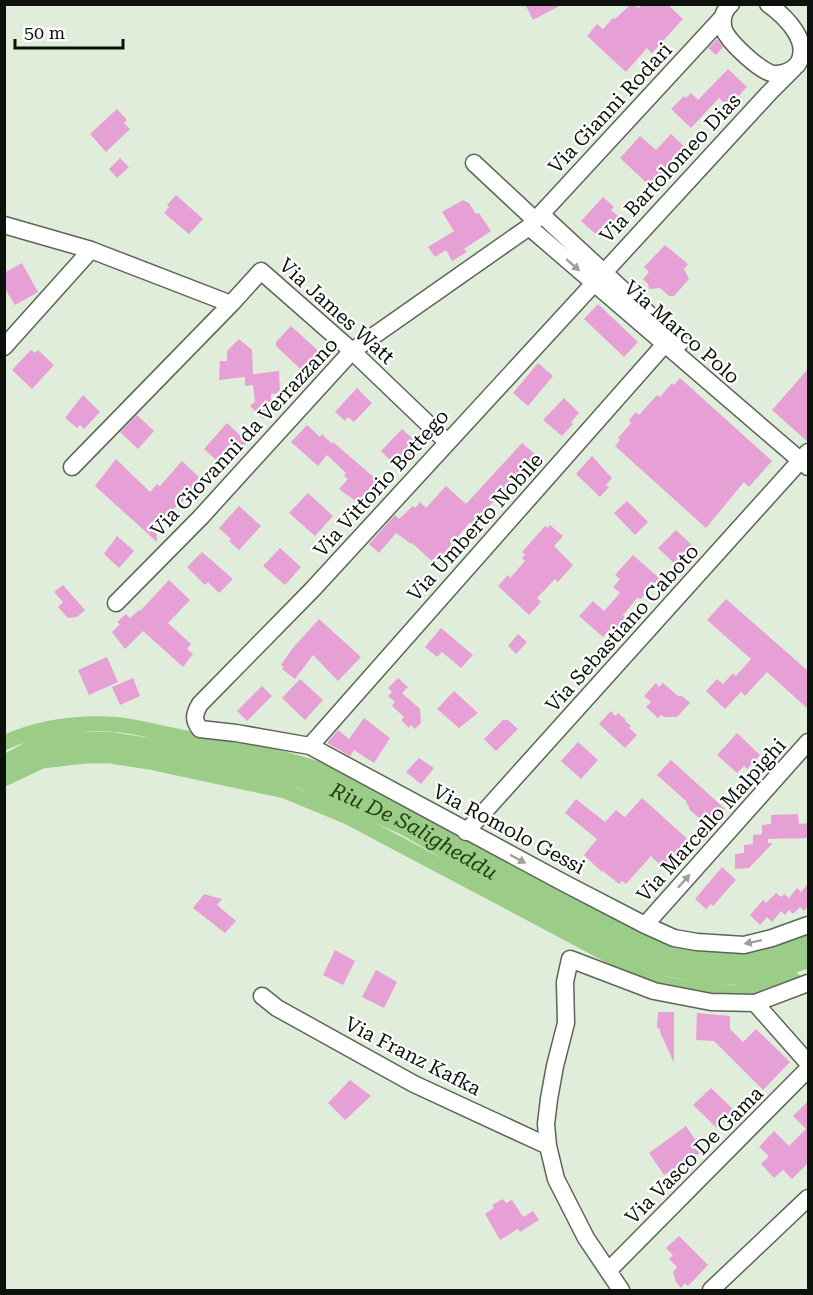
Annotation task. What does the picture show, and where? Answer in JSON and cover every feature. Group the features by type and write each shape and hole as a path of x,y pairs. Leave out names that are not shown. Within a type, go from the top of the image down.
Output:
{"street":[{"path":"726,9 724,30 730,39 766,72 775,75 794,68 800,61 803,49 792,27 769,5"},
{"name":"Via Gianni Rodari","path":"535,220 726,9"},
{"name":"Via Bartolomeo Dias","path":"598,277 768,93 794,68"},
{"name":"Via Bartolomeo Dias","path":"766,72 768,93"},
{"name":"Via Marco Polo","path":"474,163 668,341 806,458"},
{"name":"Via Giovanni da Verrazzano","path":"116,603 200,518 352,351 535,220"},
{"path":"4,225 91,250 231,304 72,467"},
{"path":"4,346 91,250"},
{"name":"Via James Watt","path":"231,304 261,271 352,351 447,442"},
{"name":"Via Vittorio Bottego","path":"195,722 194,714 200,704 312,590 598,277"},
{"name":"Via Umberto Nobile","path":"310,746 668,341"},
{"name":"Via Sebastiano Caboto","path":"466,831 806,458"},
{"name":"Via Romolo Gessi","path":"195,722 200,729 310,746 466,831 674,938 744,945 808,925"},
{"name":"Via Marcello Malpighi","path":"645,925 808,742"},
{"path":"621,1290 586,1238 556,1179 548,1146 546,1124 555,1066 566,1023 565,982 570,958 654,992 711,1002 755,1003 808,983"},
{"name":"Via Franz Kafka","path":"262,996 277,1008 414,1084 548,1146"},
{"path":"755,1003 808,1063"},
{"name":"Via Vasco De Gama","path":"609,1270 808,1069"},
{"path":"711,1290 808,1198"}],"building":[{"path":"525,4 563,4 533,20"},
{"path":"631,4 639,8 642,4 667,4 683,19 652,53 647,48 626,72 587,36 597,24 603,29"},
{"path":"717,39 723,47 716,55 708,48"},
{"path":"728,69 747,87 728,107 719,98 691,128 671,109 684,96 686,98 691,93 698,100"},
{"path":"117,109 127,120 124,123 130,129 106,152 90,134"},
{"path":"671,134 687,149 651,187 620,158 640,136 656,150"},
{"path":"120,158 129,167 117,178 109,169"},
{"path":"176,195 203,219 189,234 164,213 169,207 167,205"},
{"path":"603,197 614,207 611,210 618,216 599,237 581,221"},
{"path":"463,200 469,203 476,214 479,213 491,231 464,249 467,252 452,261 446,250 435,257 428,247 454,231 442,212"},
{"path":"665,245 688,264 684,269 689,279 674,296 669,296 660,288 649,289 643,279 649,272 644,267"},
{"path":"22,263 38,292 15,305 4,287 4,273"},
{"path":"598,304 638,342 624,357 584,319"},
{"path":"291,326 325,357 308,376 276,346 276,342"},
{"path":"239,339 252,350 253,374 279,371 280,393 271,394 272,409 263,419 250,406 255,401 253,385 245,386 245,377 219,380 220,361 227,361 227,351"},
{"path":"31,350 35,353 38,350 54,365 32,389 12,370"},
{"path":"538,363 553,376 528,406 513,393"},
{"path":"808,369 808,442 772,410"},
{"path":"680,378 772,461 749,487 744,482 706,528 615,446 636,412 639,415 657,395 660,397 672,383 674,385"},
{"path":"357,388 372,403 354,422 348,417 345,421 335,412"},
{"path":"83,395 100,412 84,429 80,425 77,428 65,418"},
{"path":"564,398 579,413 562,436 543,420"},
{"path":"137,415 154,431 138,449 120,432"},
{"path":"227,423 247,442 224,467 204,449"},
{"path":"307,425 320,437 322,434 332,444 333,442 377,480 357,502 339,489 348,479 344,476 346,473 327,455 318,466 291,442"},
{"path":"402,429 420,445 399,469 381,451"},
{"path":"522,443 536,455 472,525 470,522 435,564 412,543 396,533 379,553 369,544 395,515 399,519 420,502 426,508 446,486 466,504"},
{"path":"592,456 612,478 606,485 609,487 600,497 576,474"},
{"path":"116,459 150,492 157,484 160,486 182,461 202,480 156,527 157,542 95,486"},
{"path":"308,493 333,516 315,536 289,513"},
{"path":"627,501 648,522 635,535 614,513"},
{"path":"239,506 261,526 239,550 219,528"},
{"path":"550,525 563,536 554,546 573,565 558,582 555,579 537,598 541,602 529,615 498,586 508,575 510,578 525,561 522,558 525,555 522,552 545,526 548,528"},
{"path":"676,530 695,548 679,568 658,548"},
{"path":"117,536 134,551 119,568 104,554"},
{"path":"280,548 301,567 285,585 263,566"},
{"path":"202,552 233,579 219,593 208,582 205,585 187,567"},
{"path":"633,555 659,578 641,599 637,598 623,615 627,619 615,632 611,628 603,637 579,616 593,601 604,611 620,593 613,587 620,579 615,575"},
{"path":"169,580 190,600 168,623 191,644 187,649 193,654 183,667 143,631 125,649 112,632 120,624 117,622 126,614 130,618 140,611"},
{"path":"63,585 85,610 77,617 68,618 58,607 63,602 54,592"},
{"path":"726,599 808,671 808,709 767,672 745,696 741,692 725,709 706,691 717,679 723,684 733,673 736,676 751,659 707,620"},
{"path":"319,619 361,657 338,681 313,655 295,679 282,669 284,667 281,665 292,649"},
{"path":"441,628 473,655 461,668 442,652 437,657 425,647"},
{"path":"518,634 527,642 516,654 508,646"},
{"path":"107,657 118,682 89,695 78,670"},
{"path":"133,678 140,696 120,705 112,687"},
{"path":"398,678 408,687 402,693 420,709 421,723 415,729 411,725 409,728 401,720 404,717 392,706 395,702 388,696 392,692 388,688"},
{"path":"300,679 323,700 305,720 282,698"},
{"path":"656,683 659,687 663,683 690,703 677,717 661,715 658,718 646,707 651,702 644,696"},
{"path":"262,686 272,696 247,721 237,711"},
{"path":"454,691 478,713 459,728 437,709"},
{"path":"611,711 615,716 618,713 626,720 631,726 629,728 637,735 625,748 599,724"},
{"path":"364,718 390,738 374,763 354,750 350,756 327,743 338,730 349,739"},
{"path":"503,720 508,720 518,729 496,751 484,739"},
{"path":"737,733 760,755 747,769 744,766 737,773 717,755"},
{"path":"578,742 598,760 581,779 561,761"},
{"path":"419,758 434,768 421,784 406,772"},
{"path":"671,760 725,809 709,827 690,810 686,801 657,775"},
{"path":"642,798 693,844 682,857 678,854 664,869 651,856 626,884 622,881 619,884 584,855 597,839 565,813 576,799 605,822 616,810 625,817"},
{"path":"798,814 799,824 808,823 808,838 768,839 768,843 773,843 749,868 735,869 735,854 744,853 744,845 753,844 753,835 762,834 762,825 771,824 771,815"},
{"path":"722,867 736,880 713,906 711,904 706,909 695,899"},
{"path":"808,884 808,905 804,911 800,907 793,914 789,910 785,915 781,911 772,922 767,917 760,925 750,915 763,900 766,903 776,893 781,897 784,894 789,898 797,888 801,892"},
{"path":"204,894 222,899 217,905 236,921 225,933 193,908"},
{"path":"335,950 355,961 343,985 323,975"},
{"path":"376,970 397,982 384,1008 362,997"},
{"path":"658,1012 674,1012 674,1063 660,1029 657,1028"},
{"path":"697,1013 730,1016 730,1029 743,1042 756,1029 790,1062 763,1090 714,1041 696,1040"},
{"path":"350,1080 371,1096 345,1120 328,1103"},
{"path":"711,1088 737,1113 729,1121 726,1118 717,1128 693,1105"},
{"path":"808,1101 808,1163 792,1179 783,1170 774,1178 761,1164 769,1156 759,1147 774,1131 789,1146 806,1129 793,1116"},
{"path":"686,1126 703,1151 664,1175 649,1153"},
{"path":"503,1199 506,1203 512,1200 523,1217 533,1211 539,1220 520,1232 518,1229 500,1240 485,1214 494,1208 492,1205"},
{"path":"679,1236 708,1265 688,1286 685,1283 681,1288 673,1272 677,1267 669,1259 673,1255 666,1248"}],"waterway":[{"name":"Riu De Saligheddu","path":"4,743 55,727 116,724 277,757 337,776 656,943 695,954 736,958 763,954 808,939"},
{"name":"Riu De Saligheddu","path":"4,769 49,744 111,745 301,775 409,824 551,907 663,963 723,972 763,970 808,955"},
{"name":"Riu De Saligheddu","path":"4,779 42,761 85,756 111,756 285,791 348,817 663,984 729,993 776,986 794,980"}]}
